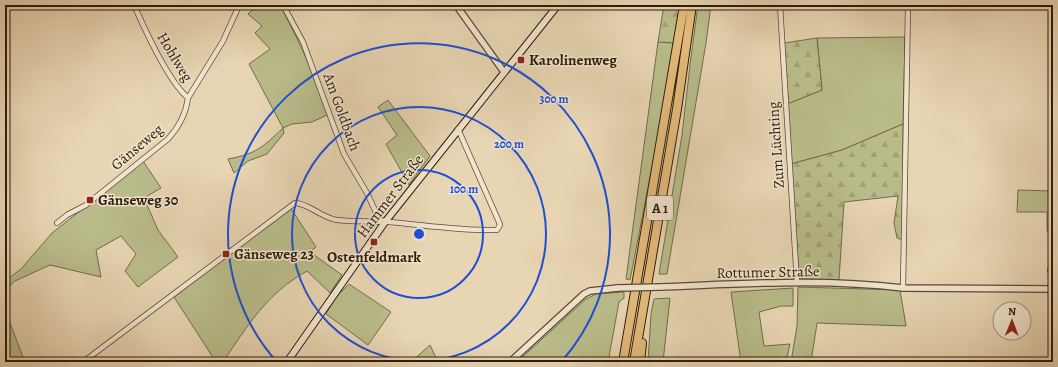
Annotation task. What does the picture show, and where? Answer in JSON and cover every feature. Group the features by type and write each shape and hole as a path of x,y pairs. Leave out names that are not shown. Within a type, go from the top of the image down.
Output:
{"highway":[{"name":"A 1","path":"623,362 684,5"},
{"name":"A 1","path":"634,362 644,308 692,5"},
{"path":"640,362 644,308"}],"main road":[{"name":"Hammer Straße","path":"289,361 385,222 558,5"}],"street":[{"name":"Hohlweg","path":"134,5 153,46 169,72 188,98"},
{"name":"Gänseweg","path":"57,223 67,215 86,205 168,139 182,118 188,98 223,41 238,8 241,5"},
{"name":"Am Goldbach","path":"283,5 303,42 344,154 367,193 379,219 385,222"},
{"path":"456,5 504,72"},
{"name":"Zum Lüchting","path":"780,5 797,283"},
{"path":"903,288 908,5"},
{"path":"82,362 292,204 297,203 323,216 336,220 385,222 470,230 497,230 499,228 499,222 458,129"},
{"name":"Rottumer Straße","path":"510,362 584,294 590,291 618,288 797,283 884,285 903,288 1053,289"}],"green space":[{"path":"257,5 280,5 306,59 327,115 312,122 292,124 283,128 249,64 270,49 255,33 262,26 248,14"},
{"path":"664,5 680,5 674,43 658,42"},
{"path":"698,5 711,5 706,43 667,274 659,274 682,135"},
{"path":"905,37 903,124 842,150 791,164 787,104 822,90 817,38"},
{"path":"817,38 822,90 787,104 784,43"},
{"path":"658,42 674,43 663,111 630,280 626,279"},
{"path":"388,100 430,156 409,185 386,144 397,135 378,107"},
{"path":"903,124 903,240 897,238 894,223 898,196 844,202 839,280 799,279 791,164 842,150"},
{"path":"283,128 284,133 267,154 248,161 234,173 228,159 246,155 258,149"},
{"path":"143,161 161,188 144,198 158,230 178,257 138,287 125,271 136,254 121,236 96,250 101,277 50,265 15,281 5,291 5,281 21,269 52,233"},
{"path":"1018,190 1053,191 1053,231 1047,231 1047,212 1017,212"},
{"path":"290,207 316,247 310,252 342,275 330,293 307,271 293,280 281,289 259,311 223,362 216,362 174,297"},
{"path":"1053,244 1053,273 1047,272 1051,257 1048,250"},
{"path":"349,284 391,312 368,345 326,314 335,298"},
{"path":"798,287 900,290 906,326 817,323 811,362 791,362 797,326"},
{"path":"793,288 793,306 781,306 759,312 764,346 790,344 786,362 741,362 731,292"},
{"path":"624,292 624,298 619,302 608,362 517,362 586,299 596,294"},
{"path":"670,298 663,362 648,362 651,314 654,299"},
{"path":"5,310 25,362 5,362"},
{"path":"430,345 438,362 411,362"}],"place":[{"name":"Karolinenweg","path":"521,60"},
{"name":"Gänseweg 30","path":"90,200"},
{"name":"Ostenfeldmark","path":"374,242"},
{"name":"Gänseweg 23","path":"226,254"}]}
